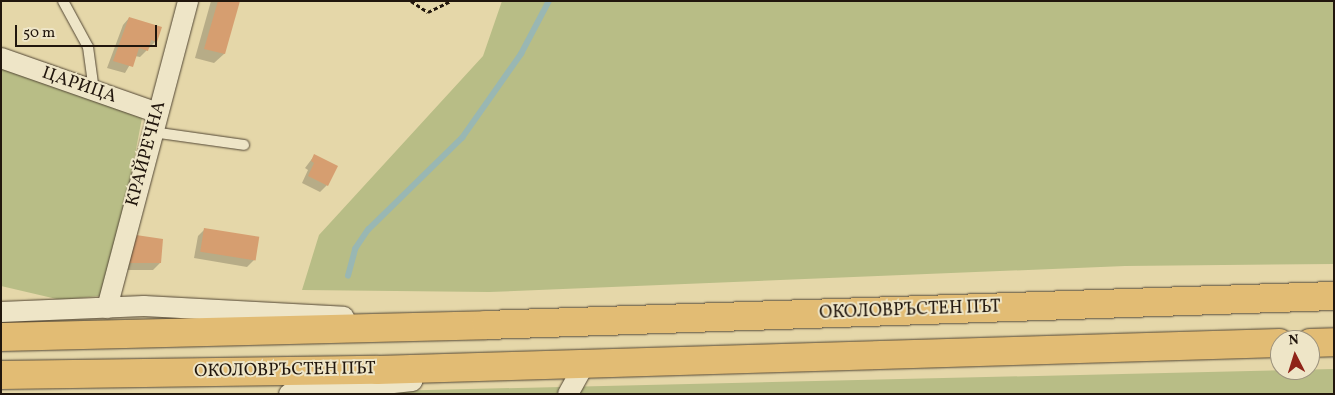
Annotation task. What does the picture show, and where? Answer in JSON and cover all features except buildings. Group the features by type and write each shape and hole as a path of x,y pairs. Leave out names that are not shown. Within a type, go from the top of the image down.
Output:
{"highway":[{"name":"ОКОЛОВРЪСТЕН ПЪТ","path":"1,337 486,325 1334,296"},
{"path":"1320,343 1334,342"},
{"name":"ОКОЛОВРЪСТЕН ПЪТ","path":"1,375 576,363 1270,343"}],"street":[{"name":"КРАЙРЕЧНА","path":"107,308 188,1"},
{"name":"ЦАРИЦА","path":"1,58 158,113"},
{"name":"ОКОЛОВРЪСТЕН ПЪТ","path":"1,312 144,306 486,325"},
{"name":"ОКОЛОВРЪСТЕН ПЪТ","path":"289,394 576,363"},
{"path":"568,394 576,363"}],"lane":[{"path":"63,1 88,48 94,91"},
{"path":"152,132 244,145"}],"path":[{"path":"411,1 428,12 451,1"}],"green space":[{"path":"502,1 1334,1 1334,264 1125,266 489,292 302,290 319,235 483,56"},
{"path":"1,66 142,118 108,295 61,300 1,286"},
{"path":"1320,369 1334,369 1334,394 384,394 386,391 1270,370 1270,380 1320,380"}],"waterway":[{"path":"348,276 355,249 368,230 462,138 521,54 549,1"}]}
